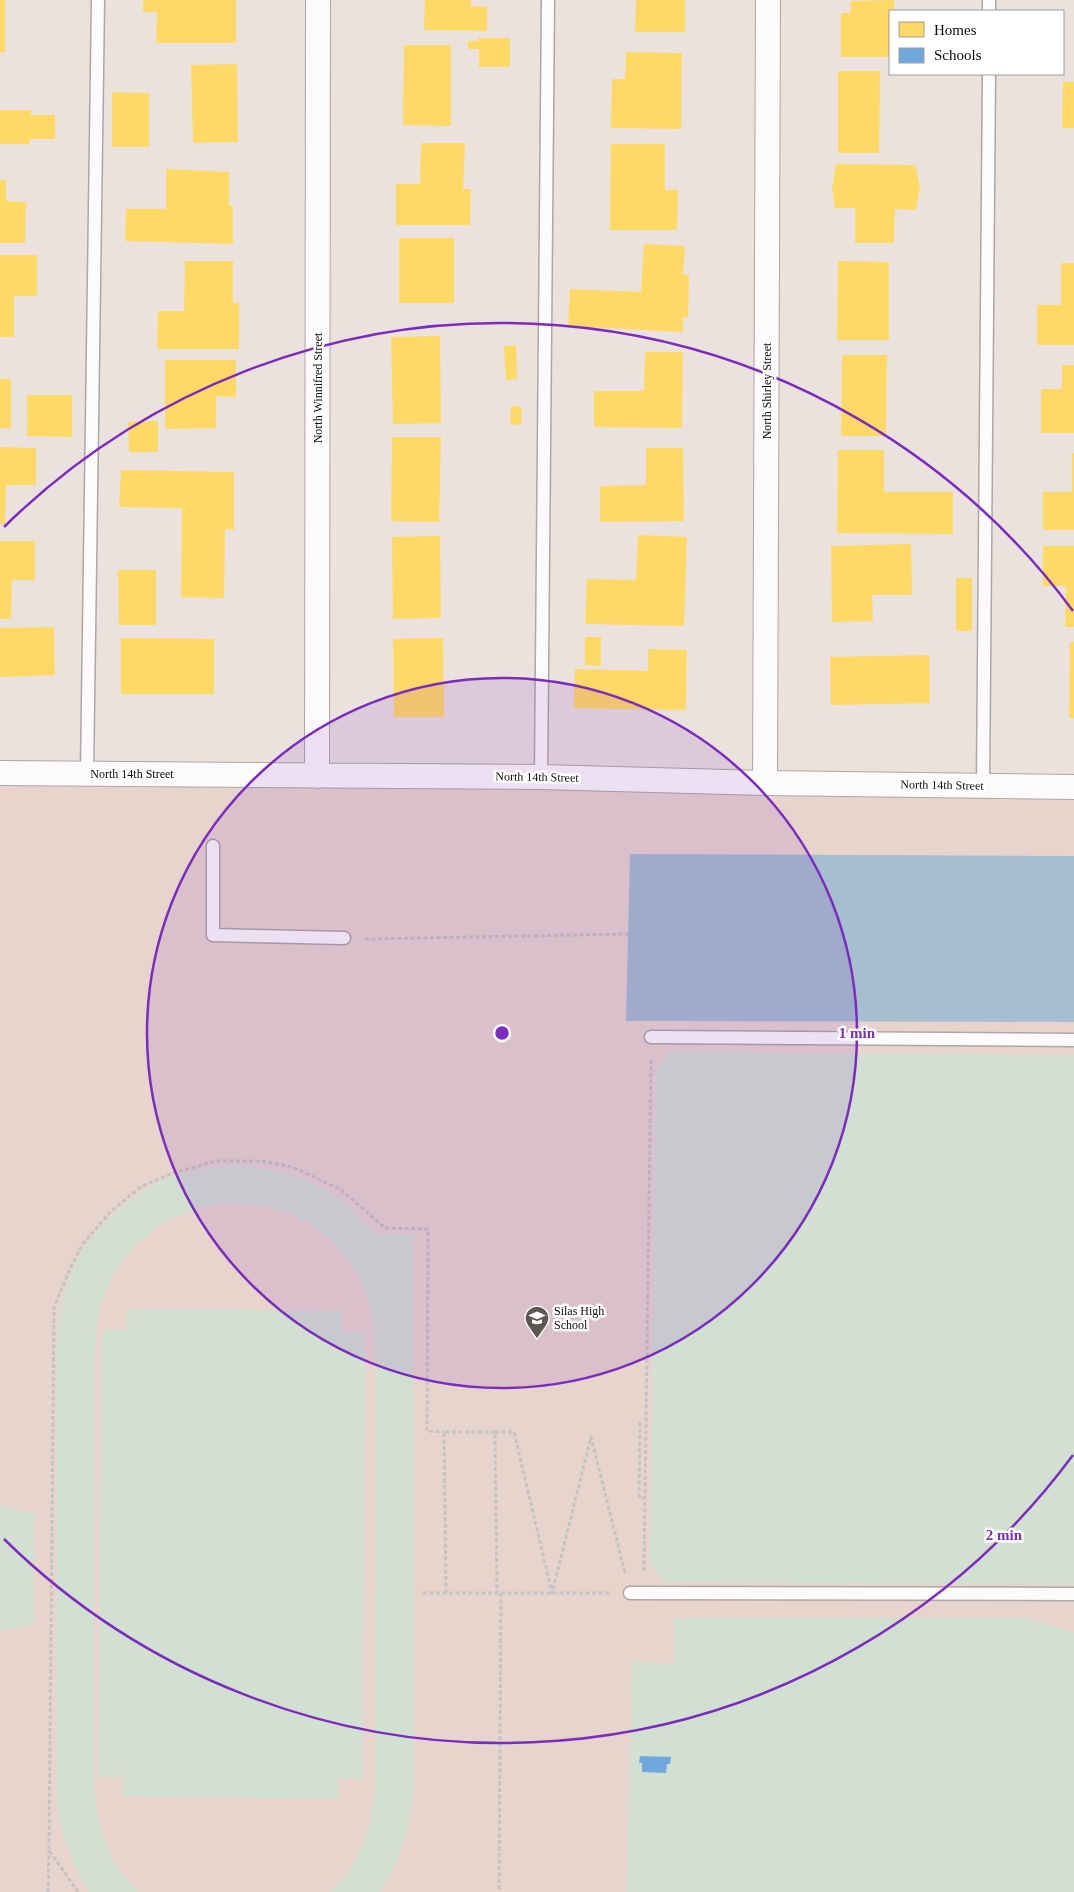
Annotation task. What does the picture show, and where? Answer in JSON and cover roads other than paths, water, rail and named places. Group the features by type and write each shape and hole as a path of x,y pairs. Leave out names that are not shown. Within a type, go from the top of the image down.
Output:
{"street":[{"name":"North Winnifred Street","path":"317,776 318,0"},
{"name":"North Shirley Street","path":"765,783 768,0"},
{"name":"North 14th Street","path":"0,774 541,777 765,783 1074,786"}],"lane":[{"path":"87,774 98,0"},
{"path":"541,777 548,0"},
{"path":"983,785 989,75"},
{"path":"214,846 213,936 344,938"},
{"path":"651,1037 1074,1040"},
{"path":"630,1593 1074,1594"}],"water":[{"path":"630,854 1074,856 1074,1022 626,1021"}],"place":[{"name":"Silas High School","path":"537,1339"}]}
